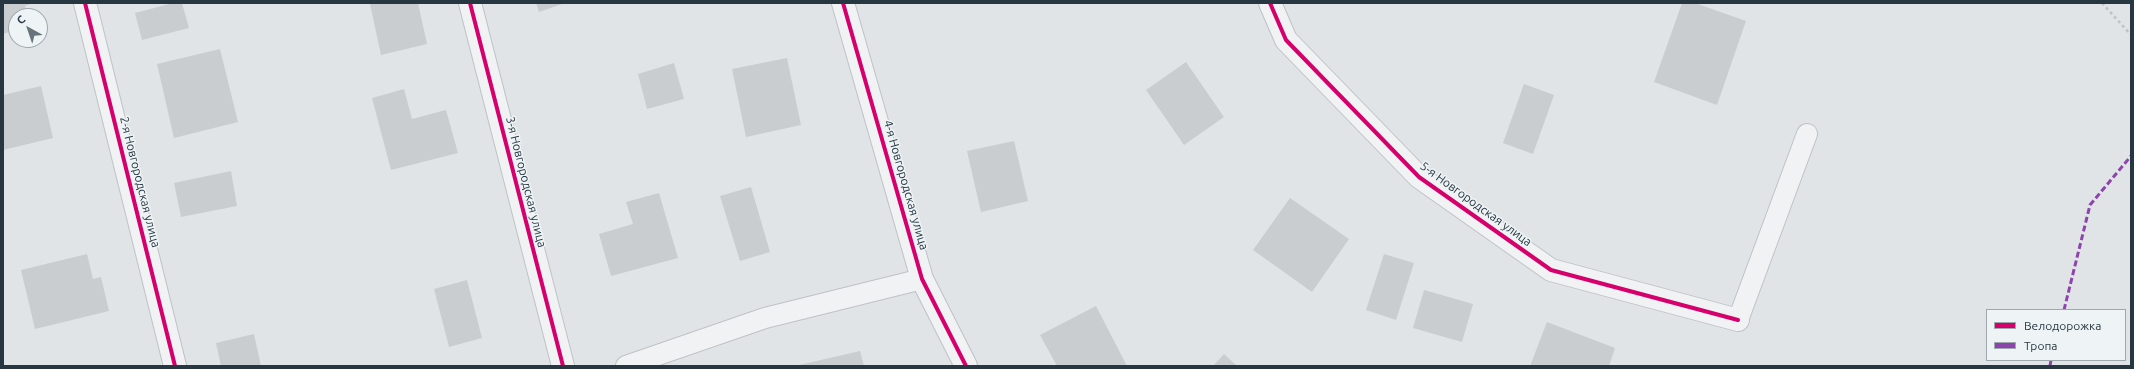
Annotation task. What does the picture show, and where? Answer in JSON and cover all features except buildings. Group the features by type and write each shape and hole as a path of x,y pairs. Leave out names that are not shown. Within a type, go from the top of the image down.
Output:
{"street":[{"name":"2-я Новгородская улица","path":"85,3 175,366"},
{"name":"3-я Новгородская улица","path":"470,3 563,366"},
{"name":"4-я Новгородская улица","path":"843,3 922,279 966,366"},
{"name":"5-я Новгородская улица","path":"1270,3 1286,40 1419,177 1551,270 1738,320"}],"lane":[{"path":"1738,320 1807,134"},
{"path":"626,366 765,318 922,279"}],"path":[{"path":"2102,3 2131,35"}],"marked path":[{"path":"2064,309 2090,205 2131,156"},
{"path":"2050,366 2051,361"}],"cycle path":[{"path":"85,3 175,366"},
{"path":"470,3 563,366"},
{"path":"843,3 922,279 966,366"},
{"path":"1270,3 1286,40 1419,177 1551,270 1738,320"}]}
